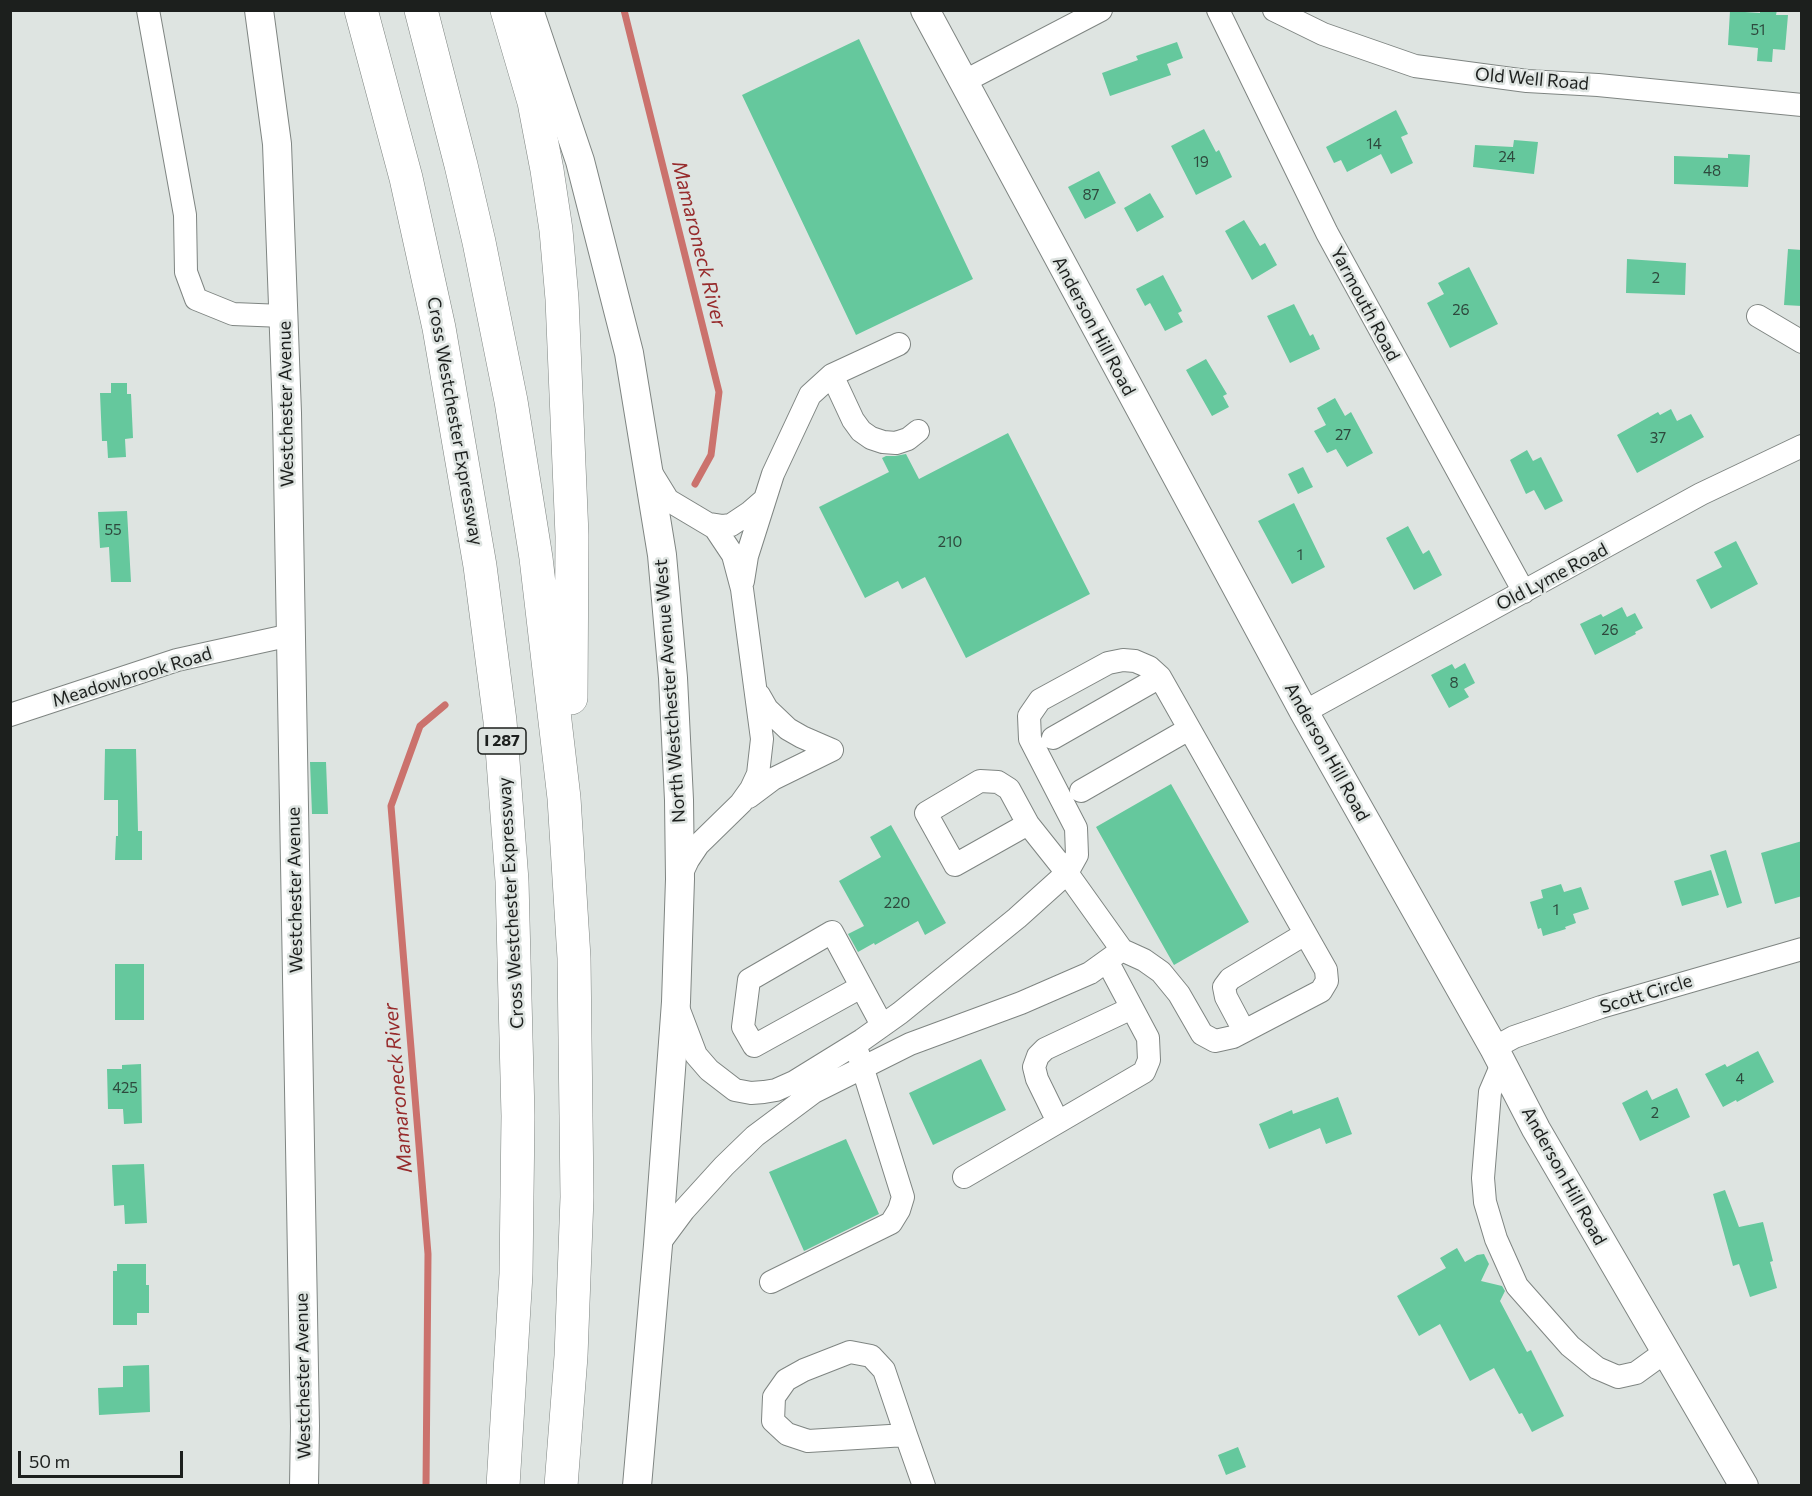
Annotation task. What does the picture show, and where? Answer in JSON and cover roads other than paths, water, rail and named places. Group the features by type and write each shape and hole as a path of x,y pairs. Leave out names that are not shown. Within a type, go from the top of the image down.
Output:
{"highway":[{"name":"Cross Westchester Expressway","path":"361,10 406,178 439,328 477,544 500,721 512,880 518,1116 516,1274 502,1485"},
{"path":"421,10 479,242 513,412 547,639 570,876"},
{"path":"507,10 534,102 556,230 572,536 570,876 576,1047 577,1197 571,1356 561,1485"}],"main road":[{"path":"243,10 257,95 283,306"},
{"path":"259,10 277,144 283,306"},
{"path":"529,10 580,161"},
{"path":"549,10 580,161 629,353 649,468"},
{"name":"Anderson Hill Road","path":"925,10 1304,712 1498,1056 1536,1129 1744,1485"},
{"name":"Westchester Avenue","path":"283,306 291,635 305,1426 304,1485"},
{"name":"North Westchester Avenue West","path":"649,468 662,555 673,678 680,879"},
{"path":"637,1485 676,1002 680,879"}],"street":[{"path":"148,10 185,215 186,272 196,299 233,314 283,306"},
{"path":"963,82 1101,10"},
{"name":"Yarmouth Road","path":"1218,10 1327,233 1524,592"},
{"name":"Old Well Road","path":"1274,10 1323,34 1414,66 1527,81 1598,85 1802,105"},
{"path":"1758,316 1802,342"},
{"path":"742,589 743,568 773,474 810,395 832,375 899,344"},
{"path":"832,375 853,420 861,431 871,438 896,443 908,440 918,431"},
{"name":"Old Lyme Road","path":"1304,712 1701,494 1802,446"},
{"path":"649,468 668,500 710,524 731,525 764,500"},
{"path":"710,524 724,539 733,555 742,589 757,692 762,739 761,758 758,774 741,803"},
{"name":"Meadowbrook Road","path":"10,715 177,660 291,635"},
{"path":"658,1245 684,1210 724,1166 755,1136 814,1092 910,1044 1021,1003 1090,973 1114,956 1144,960 1161,972 1179,994 1202,1034 1215,1041 1233,1038 1321,991 1327,981 1326,970 1160,677 1135,661 1123,660 1108,663 1040,700 1029,716 1030,739 1077,828 1077,855 1067,873 1017,918 900,1013 794,1082 776,1090 751,1093 735,1090 709,1070 696,1055 676,1002"},
{"path":"1053,738 1160,677"},
{"path":"680,879 698,845 741,803 773,779 832,750 788,729 766,709 757,692"},
{"path":"1081,791 1189,729"},
{"path":"964,1177 1144,1072 1149,1060 1148,1038 1132,1008 1114,956 1067,873 1028,824"},
{"path":"861,987 754,1046 743,1027 749,980 832,932 882,1025"},
{"path":"1244,1031 1226,997 1224,987 1230,979 1305,934"},
{"name":"Scott Circle","path":"1498,1056 1514,1037 1601,1007 1802,949"},
{"path":"1058,1122 1037,1079 1034,1067 1038,1056 1046,1049 1132,1008"},
{"path":"771,1282 891,1223 899,1210 903,1197 855,1044"},
{"path":"1498,1056 1490,1092 1483,1178 1485,1202 1496,1239 1517,1286 1570,1346 1597,1368 1618,1377 1636,1373 1665,1352"},
{"path":"906,1435 808,1441 787,1434 773,1421 774,1397 786,1380 804,1370 850,1352 871,1356 884,1370 924,1485"}],"waterway":[{"name":"Mamaroneck River","path":"624,10 719,392 711,455 695,484"},
{"name":"Mamaroneck River","path":"426,1486 428,1254 391,806 420,726 445,705"}]}
